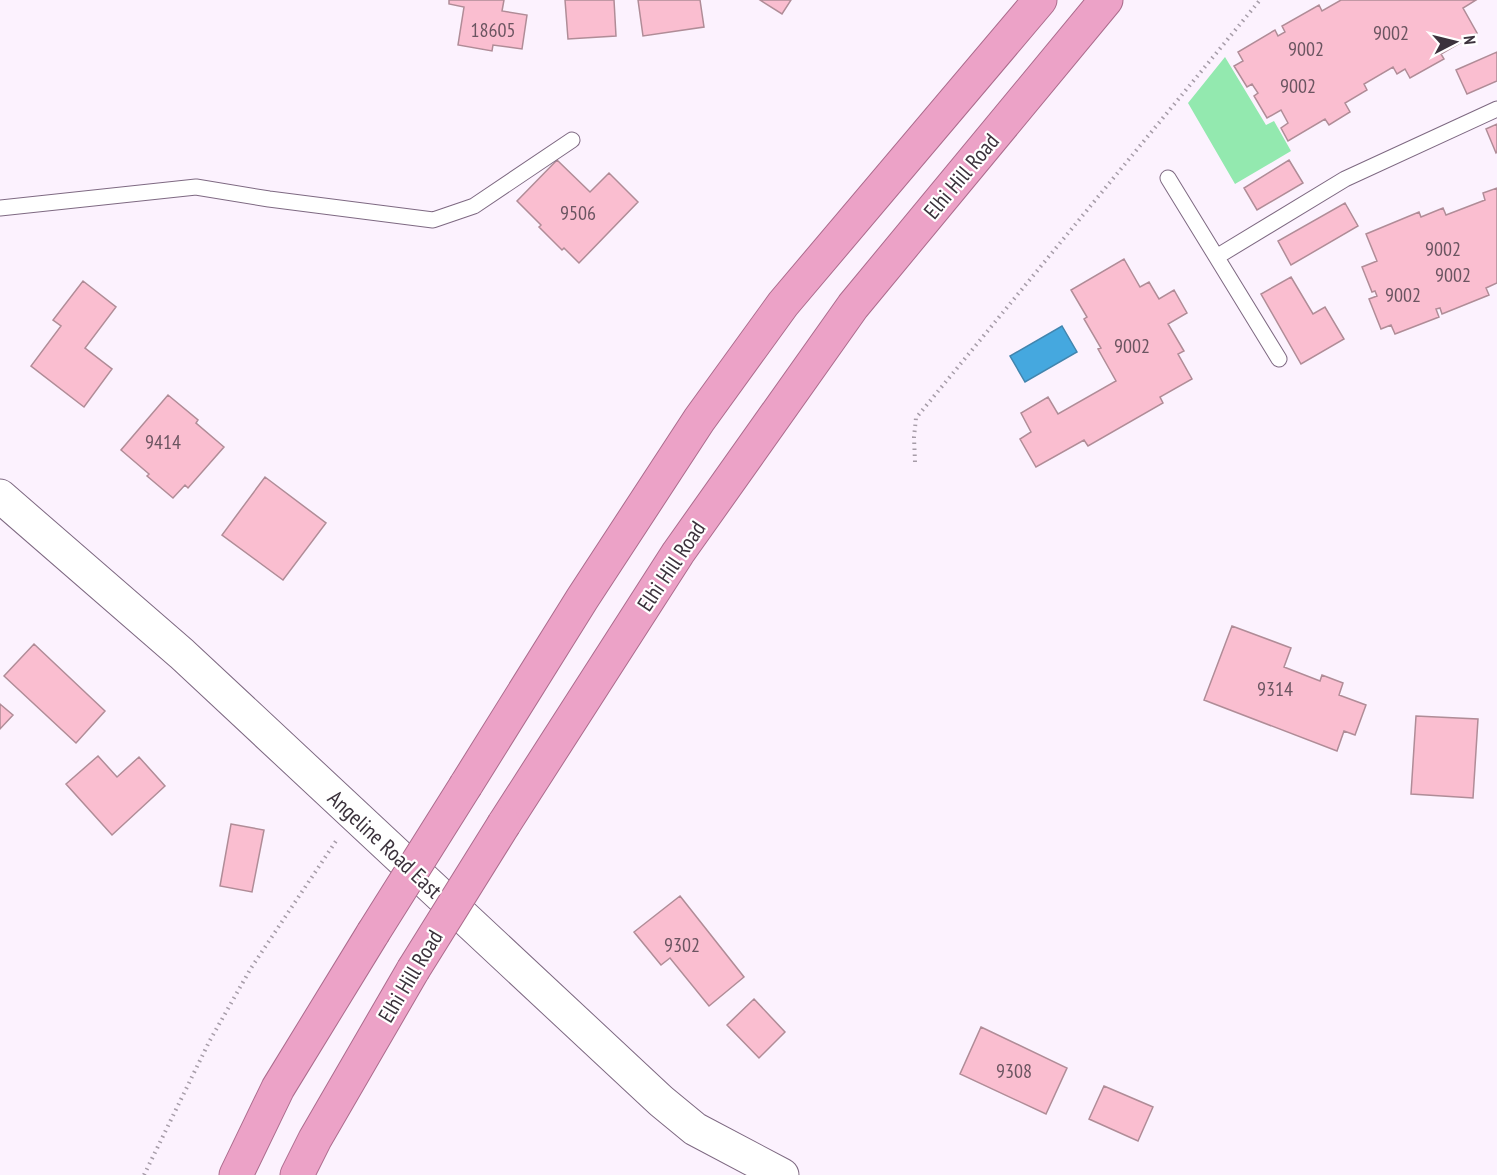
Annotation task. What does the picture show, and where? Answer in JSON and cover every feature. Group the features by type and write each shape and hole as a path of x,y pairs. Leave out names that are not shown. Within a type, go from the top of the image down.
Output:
{"highway":[{"path":"236,1175 278,1088 582,598 692,430 776,314 1040,0"},
{"name":"Elhi Hill Road","path":"297,1175 315,1139 413,970 678,553 853,306 1106,0"}],"street":[{"name":"Angeline Road East","path":"0,496 182,654 661,1101 695,1129 782,1175"}],"lane":[{"path":"1218,256 1345,178 1497,109"},
{"path":"0,208 196,187 281,201 433,220 474,206 572,140"},
{"path":"1168,178 1218,256 1279,359"}],"path":[{"path":"915,462 916,418 1260,0"}],"green space":[{"path":"1225,57 1266,125 1274,121 1291,151 1235,184 1188,103"}],"water":[{"path":"1062,326 1077,352 1025,382 1010,356"}],"building":[{"path":"449,0 504,0 502,11 527,15 522,49 493,45 492,51 458,45 464,7 449,4"},
{"path":"565,0 614,0 616,36 568,39"},
{"path":"638,0 700,0 704,27 643,36"},
{"path":"760,0 791,0 782,14"},
{"path":"1341,0 1476,0 1463,8 1477,33 1441,54 1444,59 1410,78 1405,69 1397,74 1393,67 1364,84 1367,90 1345,103 1350,112 1329,125 1325,119 1288,141 1281,128 1288,123 1281,110 1267,118 1254,96 1258,93 1252,84 1247,87 1234,66 1243,61 1238,52 1275,30 1278,36 1285,32 1282,26 1319,5 1322,11"},
{"path":"1497,52 1497,81 1467,94 1456,70"},
{"path":"1497,124 1497,152 1496,153 1486,129"},
{"path":"557,160 590,192 609,173 638,202 579,263 539,227 541,225 517,201"},
{"path":"1289,160 1303,183 1257,210 1244,188"},
{"path":"1497,188 1497,283 1486,288 1489,295 1442,314 1440,308 1436,309 1439,317 1395,334 1391,325 1381,329 1369,299 1377,296 1375,291 1372,292 1362,267 1377,261 1366,234 1419,212 1421,217 1443,208 1446,215 1485,200 1483,193"},
{"path":"1345,203 1358,226 1291,265 1278,241"},
{"path":"1124,259 1140,287 1149,282 1159,299 1174,290 1187,313 1168,324 1184,351 1178,354 1192,379 1160,397 1163,403 1088,446 1084,440 1036,467 1020,439 1031,432 1021,413 1048,397 1058,414 1116,381 1098,349 1101,348 1084,319 1087,317 1071,290"},
{"path":"1291,277 1313,314 1325,307 1344,339 1301,364 1261,294"},
{"path":"83,281 116,307 85,348 112,369 84,407 31,366 61,326 53,320"},
{"path":"168,395 198,420 196,423 224,447 188,488 185,485 173,498 121,450"},
{"path":"265,477 326,523 283,580 222,535"},
{"path":"1232,626 1291,648 1284,667 1320,681 1322,675 1343,683 1339,695 1366,705 1355,735 1344,731 1337,751 1204,700"},
{"path":"34,644 105,711 76,743 4,676"},
{"path":"0,704 13,715 0,729"},
{"path":"1416,716 1478,719 1473,798 1411,794"},
{"path":"98,756 117,777 139,757 165,786 112,835 66,784"},
{"path":"231,824 264,830 252,892 220,886"},
{"path":"680,896 744,977 709,1006 670,958 661,965 634,932"},
{"path":"754,999 785,1032 759,1058 727,1025"},
{"path":"981,1027 1067,1068 1046,1114 960,1074"},
{"path":"1104,1086 1153,1107 1138,1141 1089,1119"}]}
